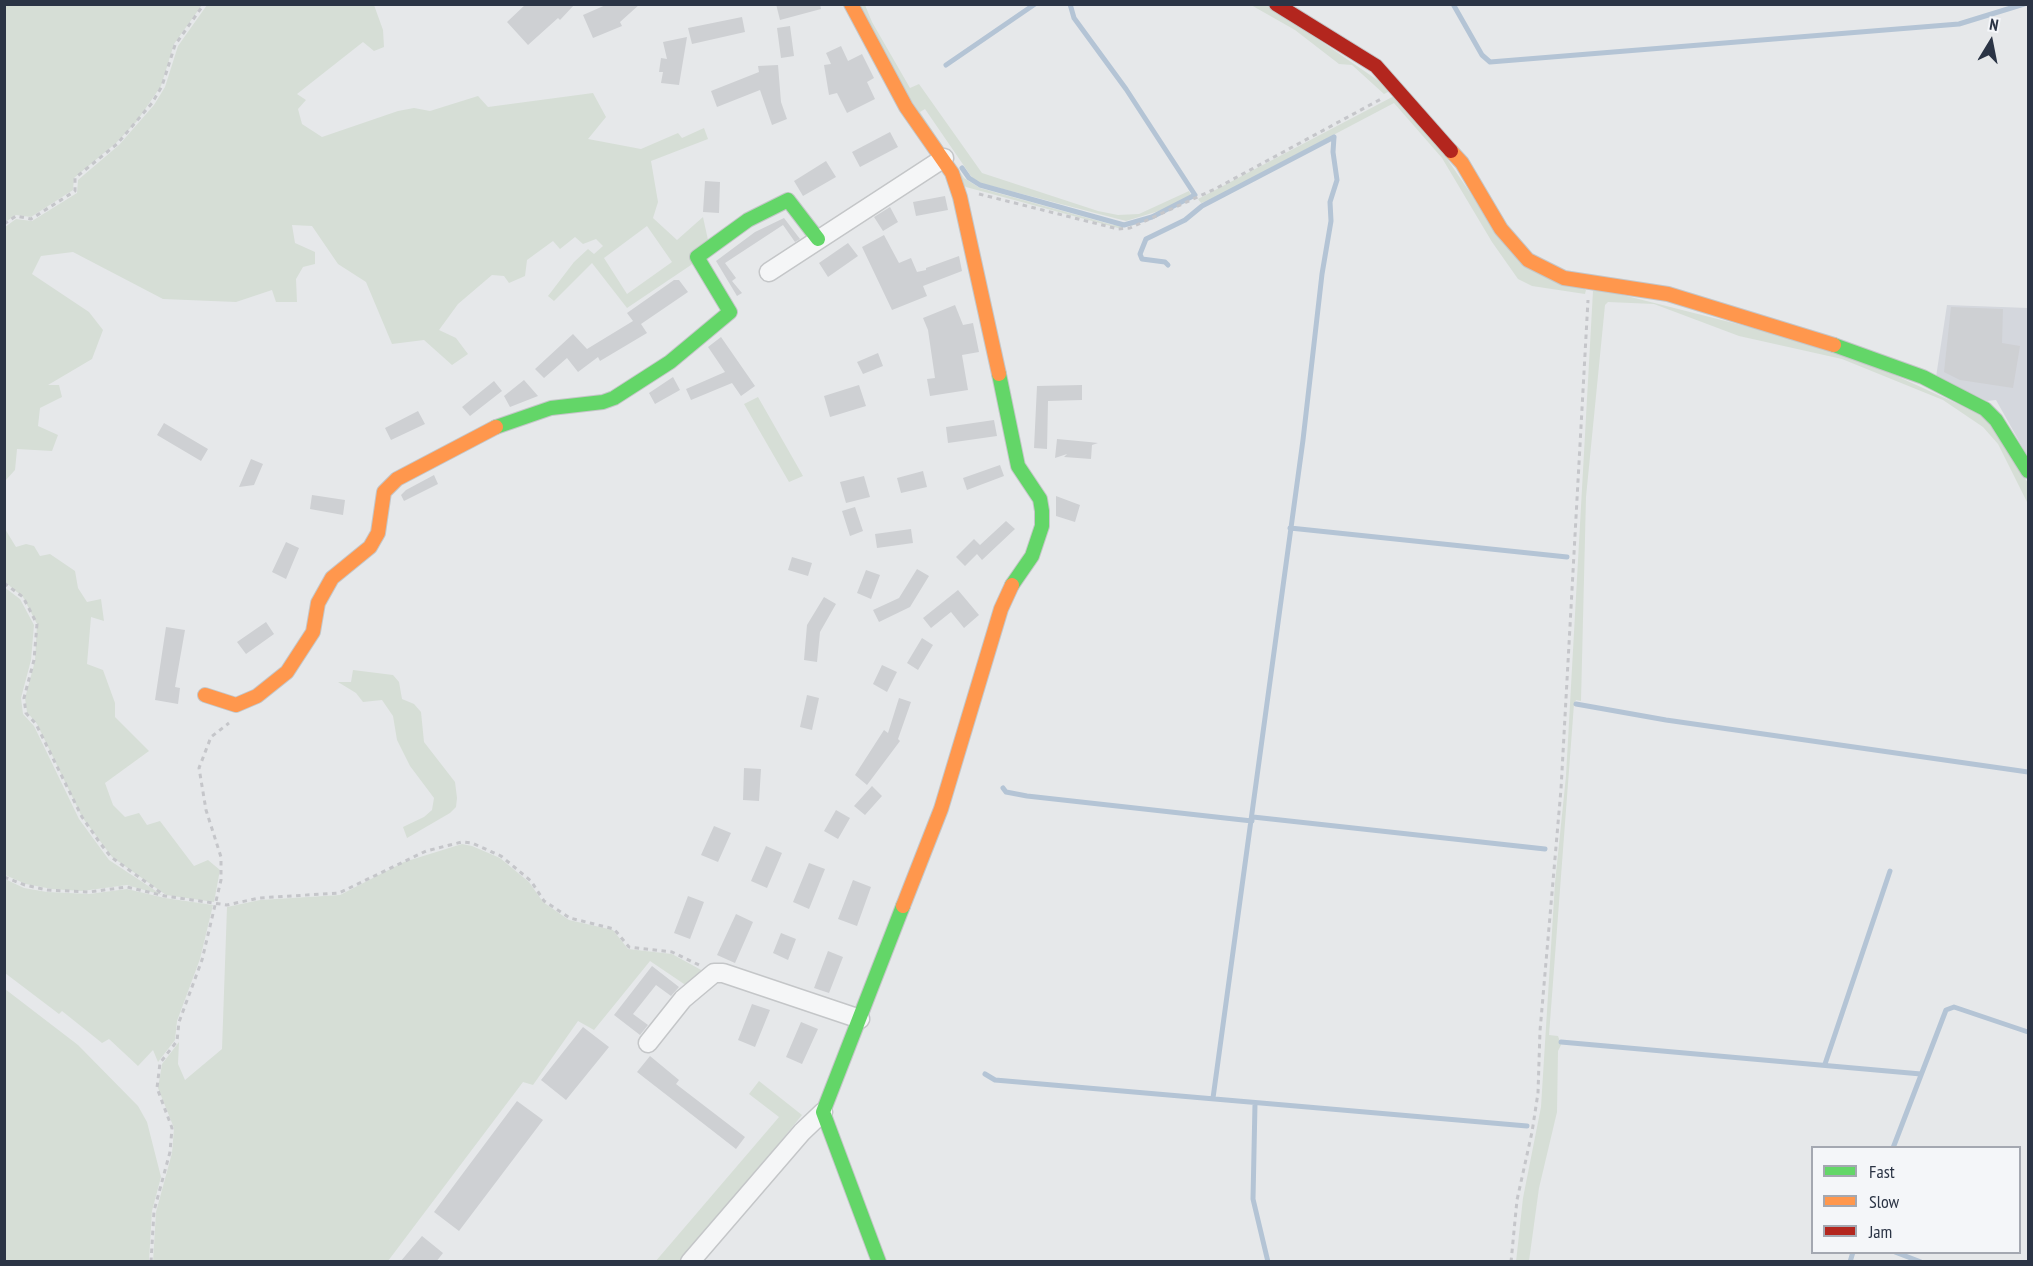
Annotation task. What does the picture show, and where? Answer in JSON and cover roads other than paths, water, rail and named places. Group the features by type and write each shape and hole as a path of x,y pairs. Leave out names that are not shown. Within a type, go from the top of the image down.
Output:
{"street":[{"path":"690,1262 802,1132 823,1112 941,809 1001,609 1012,584 1032,556 1042,526 1040,499 1018,466 988,320 956,184 944,158 906,107 851,4"},
{"path":"1276,4 1376,66 1399,89 1462,163 1512,246 1527,260 1544,270 1589,283 1668,294 1849,349 1923,377 1985,409 1996,420 2028,471"},
{"path":"769,272 944,158"},
{"path":"205,695 236,705 258,696 272,685 302,652 313,632 318,603 332,578 370,547 378,533 384,492 397,479 473,437 504,424 550,408 603,402 614,398 670,362 730,312 698,257 747,220 788,200 818,240"},
{"path":"648,1043 683,999 714,973 723,973 860,1019"},
{"path":"823,1112 879,1262"}],"waterway":[{"path":"946,65 1035,4"},
{"path":"962,168 969,178 980,185 1124,225 1152,217 1195,195 1126,89 1074,18 1070,4"},
{"path":"1453,4 1482,55 1490,62 1959,24 2024,4"},
{"path":"1168,265 1165,262 1142,259 1140,254 1146,239 1185,220 1202,206 1334,137"},
{"path":"1213,1098 1303,440 1322,274 1331,221 1330,202 1337,180 1333,152 1334,137"},
{"path":"1290,528 1567,557"},
{"path":"1576,704 1666,720 2028,772"},
{"path":"1003,788 1006,792 1027,796 1252,821"},
{"path":"1253,817 1545,849"},
{"path":"1825,1064 1890,871"},
{"path":"1894,1146 1946,1010 1954,1007 2028,1032"},
{"path":"1561,1042 1921,1074"},
{"path":"985,1074 995,1080 1527,1126"},
{"path":"1255,1104 1253,1199 1268,1262"},
{"path":"1850,1262 1852,1254"},
{"path":"1900,1254 1921,1262"}]}
